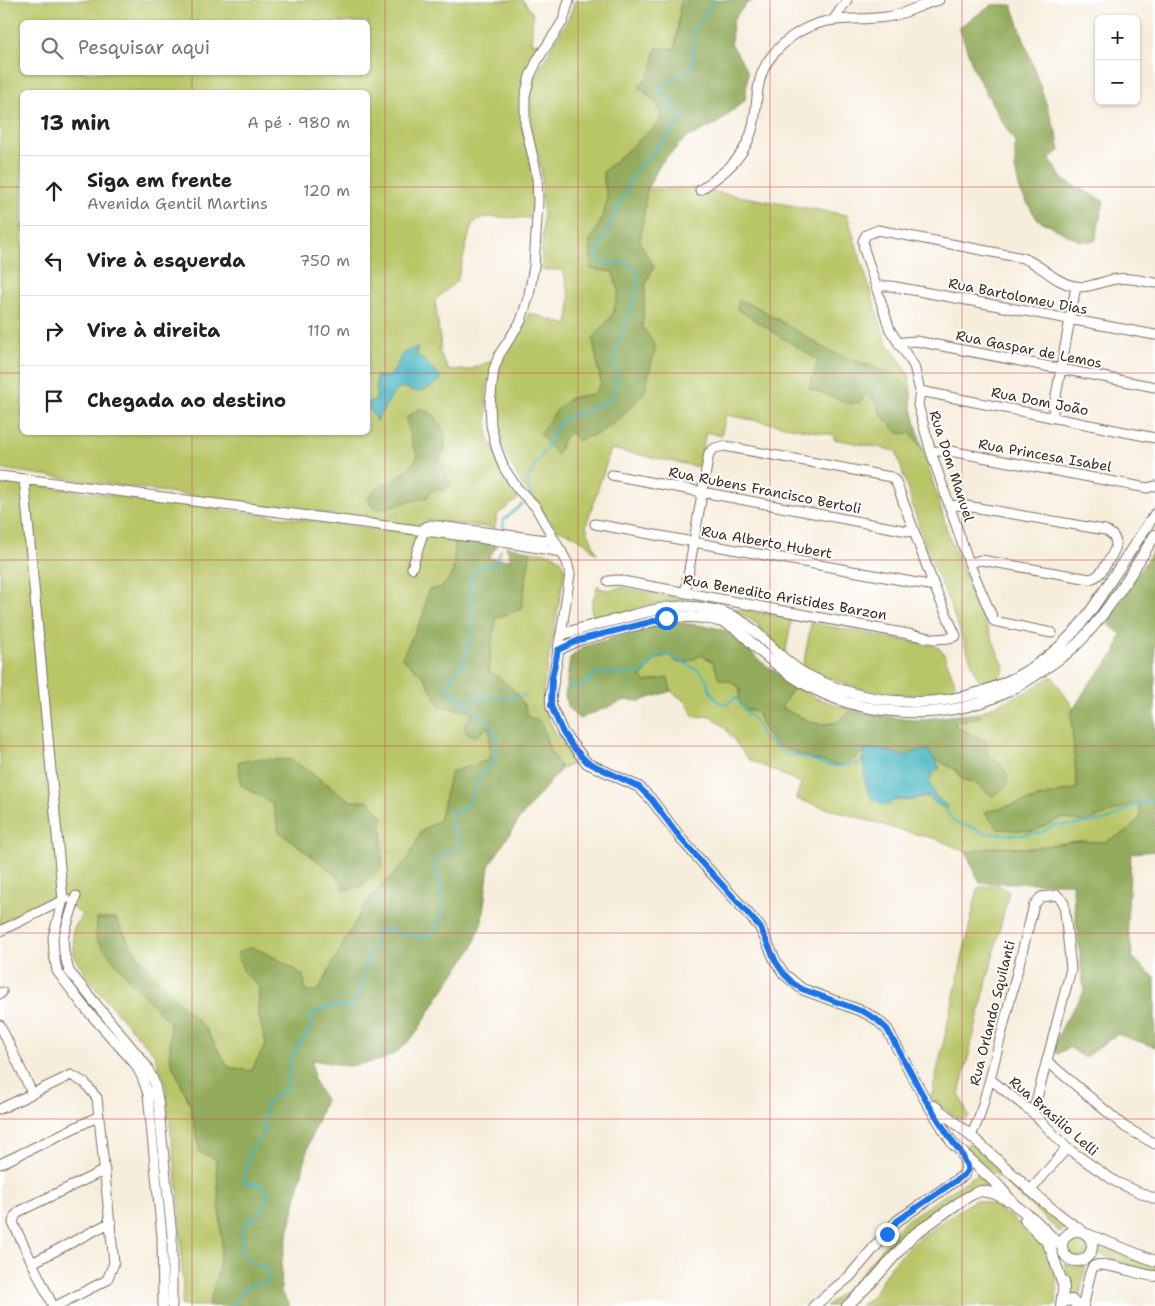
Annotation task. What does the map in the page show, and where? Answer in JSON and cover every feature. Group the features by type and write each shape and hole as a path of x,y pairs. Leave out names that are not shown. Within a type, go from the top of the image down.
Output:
{"main road":[{"path":"1023,678 1074,632 1095,606 1155,514"},
{"path":"558,650 579,640 666,618 680,616 703,619 720,622 736,629 804,684 828,695 877,709 910,712 940,710 975,699 1023,678 1072,650 1109,607 1155,535"},
{"path":"975,699 912,702 856,695 832,687 806,674 783,659 744,623 730,614 707,608 686,606 660,608 561,635 552,678 551,706 563,733 587,762 639,787 651,799 682,840 760,927 776,962 794,984 864,1012 876,1019 887,1029 925,1099 954,1144 998,1185 1015,1205 1019,1214 1046,1241 1055,1259 1060,1281 1064,1288"},
{"path":"925,1099 971,1136 1030,1191 1085,1233 1092,1244 1078,1306"},
{"path":"814,1306 849,1278 897,1221 964,1175 967,1171 967,1166 961,1152 964,1144 971,1136"},
{"path":"847,1306 871,1283 912,1236 973,1194 980,1192 993,1193 1015,1205 1035,1220 1067,1257 1073,1261 1081,1261 1089,1256 1155,1276"},
{"path":"1062,1305 1064,1278 1062,1249 1063,1240 1068,1234 1075,1231 1085,1233 1155,1261"},
{"path":"1083,1306 1092,1269 1097,1265 1105,1264 1146,1276 1155,1276"},
{"path":"1062,1305 1066,1300 1072,1300 1078,1306"}],"street":[{"path":"561,635 570,574 567,562 535,506 517,488 504,468 496,447 491,425 490,402 494,370 499,355 521,321 534,266 538,202 537,175 525,122 525,96 530,76 538,59 563,21 569,0"},
{"path":"834,19 847,0"},
{"path":"700,190 727,171 746,146 753,126 758,86 762,71 768,59 794,35 824,21 834,19 885,18 909,12 922,2 939,0"},
{"name":"Rua Dom Manuel","path":"1052,633 994,622 969,562 931,452 918,405 920,392 914,366 890,330 863,241 866,234 878,230 1023,258 1039,265 1058,280 1076,286"},
{"path":"1052,418 1076,286 1090,286 1124,278 1155,283"},
{"name":"Rua Bartolomeu Dias","path":"876,286 891,286 1155,335"},
{"name":"Rua Gaspar de Lemos","path":"899,345 903,342 916,341 1155,387"},
{"name":"Rua Dom João","path":"920,392 1155,438"},
{"path":"685,593 709,453 715,448 724,446 891,477 899,486 913,532 934,586"},
{"name":"Rua Princesa Isabel","path":"931,452 950,451 1147,488 1154,486"},
{"path":"0,476 479,538 562,552"},
{"name":"Rua Rubens Francisco Bertoli","path":"612,476 913,532"},
{"path":"24,479 63,900 53,937 54,954 58,971 85,1008 135,1064 148,1094 162,1236 164,1306"},
{"path":"949,506 961,505 1105,530 1115,538 1115,551 1100,573 1094,578 1087,579 981,560 969,562"},
{"name":"Rua Alberto Hubert","path":"595,524 934,586"},
{"path":"412,568 425,527 431,525 554,541"},
{"name":"Rua Benedito Aristides Barzon","path":"608,581 617,580 935,639 956,636 934,586"},
{"path":"578,629 579,640"},
{"path":"0,931 63,900 76,896 63,938 64,953 69,971 146,1065 154,1082 161,1122 172,1236 172,1306"},
{"name":"Rua Orlando Squilanti","path":"971,1136 979,1118 990,1079 1034,905 1041,896 1057,896 1064,903 1071,969 1048,1060"},
{"path":"0,1024 32,1093"},
{"path":"0,1052 10,1047"},
{"path":"1033,1113 1048,1060 1126,1127 1155,1144"},
{"path":"0,1109 71,1074 85,1084 97,1098 111,1222 114,1263 107,1280 54,1306 14,1223 15,1216 20,1211 105,1170"},
{"name":"Rua Brasilio Lelli","path":"990,1079 1033,1113 1067,1148 1116,1182 1155,1199"},
{"path":"0,1164 99,1116"},
{"path":"1030,1191 1067,1148"},
{"path":"32,1263 111,1222"}],"green space":[{"path":"0,0 523,0 533,14 531,43 543,44 522,90 521,111 525,140 532,167 534,218 484,217 472,224 457,281 435,300 441,348 438,348 448,370 469,370 494,360 488,378 486,397 488,436 504,478 518,499 497,515 495,528 427,520 420,527 0,469","holes":["412,443 439,457 450,485 444,489 427,491 383,484 394,479 411,466 418,456"]},
{"path":"575,0 681,0 675,49 656,48 652,71 639,87 658,105 662,121 603,172 607,199 603,217 590,241 591,269 613,272 619,290 613,315 593,339 601,383 593,394 570,398 541,434 557,455 564,438 571,432 642,327 646,282 654,267 640,242 647,189 692,188 847,215 886,341 909,376 911,391 895,375 829,351 759,308 739,300 737,309 818,360 809,388 866,393 876,402 881,414 898,433 911,433 923,450 950,539 1004,667 998,679 985,682 977,677 945,592 927,552 896,451 834,439 834,435 726,415 721,436 706,432 699,467 611,449 586,526 597,555 584,542 571,534 556,529 523,486 508,460 498,432 495,403 497,382 501,363 523,329 529,313 568,325 570,298 563,270 541,270 543,218 541,169 533,138 528,103 534,78 569,17"},
{"path":"681,0 754,0 746,4 733,20 731,43 748,72 745,100 718,123 686,138 661,163 647,189 640,242 654,267 646,282 642,327 656,346 644,393 618,420 601,432 577,441 571,432 564,438 557,455 540,434 556,411 570,398 593,394 601,383 593,339 613,314 619,290 612,272 591,269 590,241 603,217 607,199 603,172 662,121 658,105 639,87 652,71 656,48 675,49"},
{"path":"992,5 1012,5 1057,135 1060,151 1049,158 1063,180 1104,201 1095,241 1079,241 1037,219 1020,191 1015,168 1015,142 974,70 959,27"},
{"path":"739,300 759,308 829,351 895,375 911,391 912,409 923,450 911,433 898,433 881,414 876,402 866,393 860,402 850,404 809,388 818,360 737,309"},
{"path":"420,408 435,416 445,434 445,449 439,457 450,485 445,490 430,491 428,497 379,509 372,507 368,500 374,491 399,478 418,456 412,443 406,418"},
{"path":"0,481 455,539 453,574 442,587 428,590 423,616 402,658 424,677 440,706 474,712 491,725 489,761 451,772 439,821 422,830 408,859 364,906 318,991 306,992 244,972 259,987 258,1013 266,1044 251,1072 228,1067 205,1028 151,974 129,943 116,919 97,919 135,986 170,1023 170,1059 190,1104 200,1152 216,1159 222,1243 218,1273 208,1306 181,1306 183,1290 179,1200 165,1083 154,1054 92,985 74,955 73,930 82,914 55,898 0,925","holes":["292,760 351,801 345,890 335,874 279,831 273,803"]},
{"path":"455,539 498,545 488,558 511,560 506,546 531,551 521,609 496,618 489,672 503,681 518,695 528,716 541,722 549,749 561,769 520,818 489,866 482,921 473,947 415,1035 397,1052 382,1060 349,1066 312,1060 314,1081 325,1100 309,1143 282,1260 281,1292 290,1306 208,1306 218,1273 222,1243 216,1159 200,1152 190,1104 170,1059 170,1023 135,986 96,939 97,919 116,919 129,943 151,974 205,1028 228,1067 251,1071 266,1044 258,1013 259,987 244,972 237,953 252,947 276,958 303,975 306,991 318,991 364,906 408,859 422,830 439,821 451,772 489,760 490,726 477,736 467,734 464,726 473,712 440,706 424,677 402,658 423,616 428,590 442,587 453,574"},
{"path":"1155,548 1155,851 1131,853 1127,924 1133,958 1155,978 1155,1047 1117,1034 1085,1058 1069,1047 1058,1054 1053,1051 1059,1035 1070,1013 1084,992 1072,883 980,883 966,852 995,847 1032,848 1078,841 1105,842 1128,831 1140,818 1139,802 1085,822 1062,818 1033,831 998,829 985,812 1077,788 1071,713 1089,684 1116,652 1121,634 1107,623"},
{"path":"531,551 557,556 565,570 543,690 546,713 552,726 560,741 579,762 561,769 550,751 541,723 528,716 524,704 489,672 496,618 521,609"},
{"path":"598,585 601,589 612,590 619,587 694,601 664,602 602,620 595,619 592,607"},
{"path":"719,605 792,619 785,655 762,629 750,619"},
{"path":"677,622 717,628 731,633 745,644 756,658 795,686 781,707 794,715 817,724 833,723 842,719 852,710 913,720 978,713 981,717 955,722 955,726 987,742 987,755 999,763 1008,776 1007,785 993,796 975,783 962,779 955,769 935,759 928,750 917,751 904,757 885,750 865,749 854,759 839,765 798,754 773,742 757,712 744,709 739,701 740,688 732,682 719,679 714,663 702,655 687,662 677,663 671,656 659,658 641,676 645,682 668,678 671,691 640,701 625,700 579,719 569,709 565,696 570,658 583,647 640,630"},
{"path":"811,623 935,646 943,652 955,682 953,688 946,694 890,694 839,682 803,667"},
{"path":"702,655 714,663 719,679 732,682 740,688 739,701 744,709 757,712 767,735 860,755 865,749 862,762 894,800 913,800 919,797 930,797 936,804 947,808 935,796 929,781 933,773 940,768 935,759 955,769 962,779 975,783 993,796 999,763 986,755 987,742 955,726 955,722 981,717 978,713 1026,692 1052,676 1074,709 1071,713 1077,788 985,812 998,829 1033,831 1062,818 1085,822 1139,801 1140,817 1129,831 1105,842 1078,841 1032,848 995,847 966,852 937,839 796,799 801,783 748,759 725,728 712,716 694,717 686,702 671,691 668,678 644,682 641,676 659,657 668,656 687,662"},
{"path":"795,686 816,698 852,710 838,722 817,725 780,707"},
{"path":"256,759 292,760 351,801 369,801 382,816 382,868 364,886 345,890 335,874 279,831 272,803 241,785 238,762"},
{"path":"998,885 1009,892 959,1094 969,1117 964,1120 957,1118 931,1098 978,888"},
{"path":"971,1143 1039,1205 1068,1227 1060,1232 977,1158 965,1151 967,1144"},
{"path":"979,1173 1000,1191 985,1186 970,1190 908,1233 896,1244 857,1292 840,1306 826,1306 853,1284 899,1227 908,1219"},
{"path":"975,1200 988,1203 1004,1212 1029,1231 1048,1249 1055,1269 1057,1284 1056,1306 860,1306 871,1296 888,1270 910,1246 942,1221"},
{"path":"1078,1234 1086,1238 1090,1246 1086,1254 1078,1258 1070,1254 1066,1246 1070,1238"},
{"path":"1103,1244 1155,1265 1155,1274 1098,1254"},
{"path":"1065,1263 1075,1267 1086,1266 1078,1302 1068,1299 1068,1276"}],"water":[{"path":"417,347 417,357 423,359 442,379 431,387 418,392 401,387 393,394 376,421 370,408 370,402 376,400 376,376 387,377 395,370 402,354"},
{"path":"865,749 885,750 904,757 917,751 928,750 940,768 933,773 929,781 935,796 948,808 938,805 930,797 919,797 913,800 894,800 887,806 872,799 864,774"}],"waterway":[{"path":"531,495 527,482 533,468 548,445 554,429 559,428 559,423 570,416 611,400 617,380 613,357 631,309 638,283 637,272 628,264 601,262 596,256 634,173 683,119 660,91 673,78 694,65 693,31 714,0"},
{"path":"503,528 504,520 522,504"},
{"path":"230,1306 248,1286 268,1282 269,1272 267,1268 251,1262 241,1255 240,1248 243,1245 242,1231 246,1222 255,1219 269,1195 258,1182 249,1185 244,1180 251,1150 267,1130 263,1125 266,1104 288,1085 290,1058 296,1054 299,1044 308,1034 311,1016 324,1008 350,1006 360,994 369,954 373,949 375,935 379,931 382,929 421,937 431,934 438,923 442,911 442,899 435,866 436,862 442,852 454,851 459,840 452,824 450,813 467,807 480,776 495,759 495,739 493,730 488,722 482,715 445,686 464,662 472,633 473,621 469,608 472,600 470,587 473,573 480,567 496,563 501,550"},
{"path":"566,688 585,685 596,673 637,674 644,672 658,655 671,656 700,671 707,681 709,690 720,703 728,704 735,697 754,719 764,738 785,753 811,759 826,765 841,767 862,762"},
{"path":"461,700 471,697 506,699 526,695"},
{"path":"944,808 955,823 972,827 985,833 1020,835 1042,832 1055,825 1073,825 1107,820 1148,800 1155,801"}],"route":[{"path":"666,618 579,640 558,650 550,694 551,706 556,720 572,746 587,762 598,769 616,775 639,787 651,799 682,840 760,927 776,962 794,984 802,989 864,1012 876,1019 887,1029 925,1099 961,1152 967,1166 967,1171 964,1175 897,1221 887,1234"}]}
